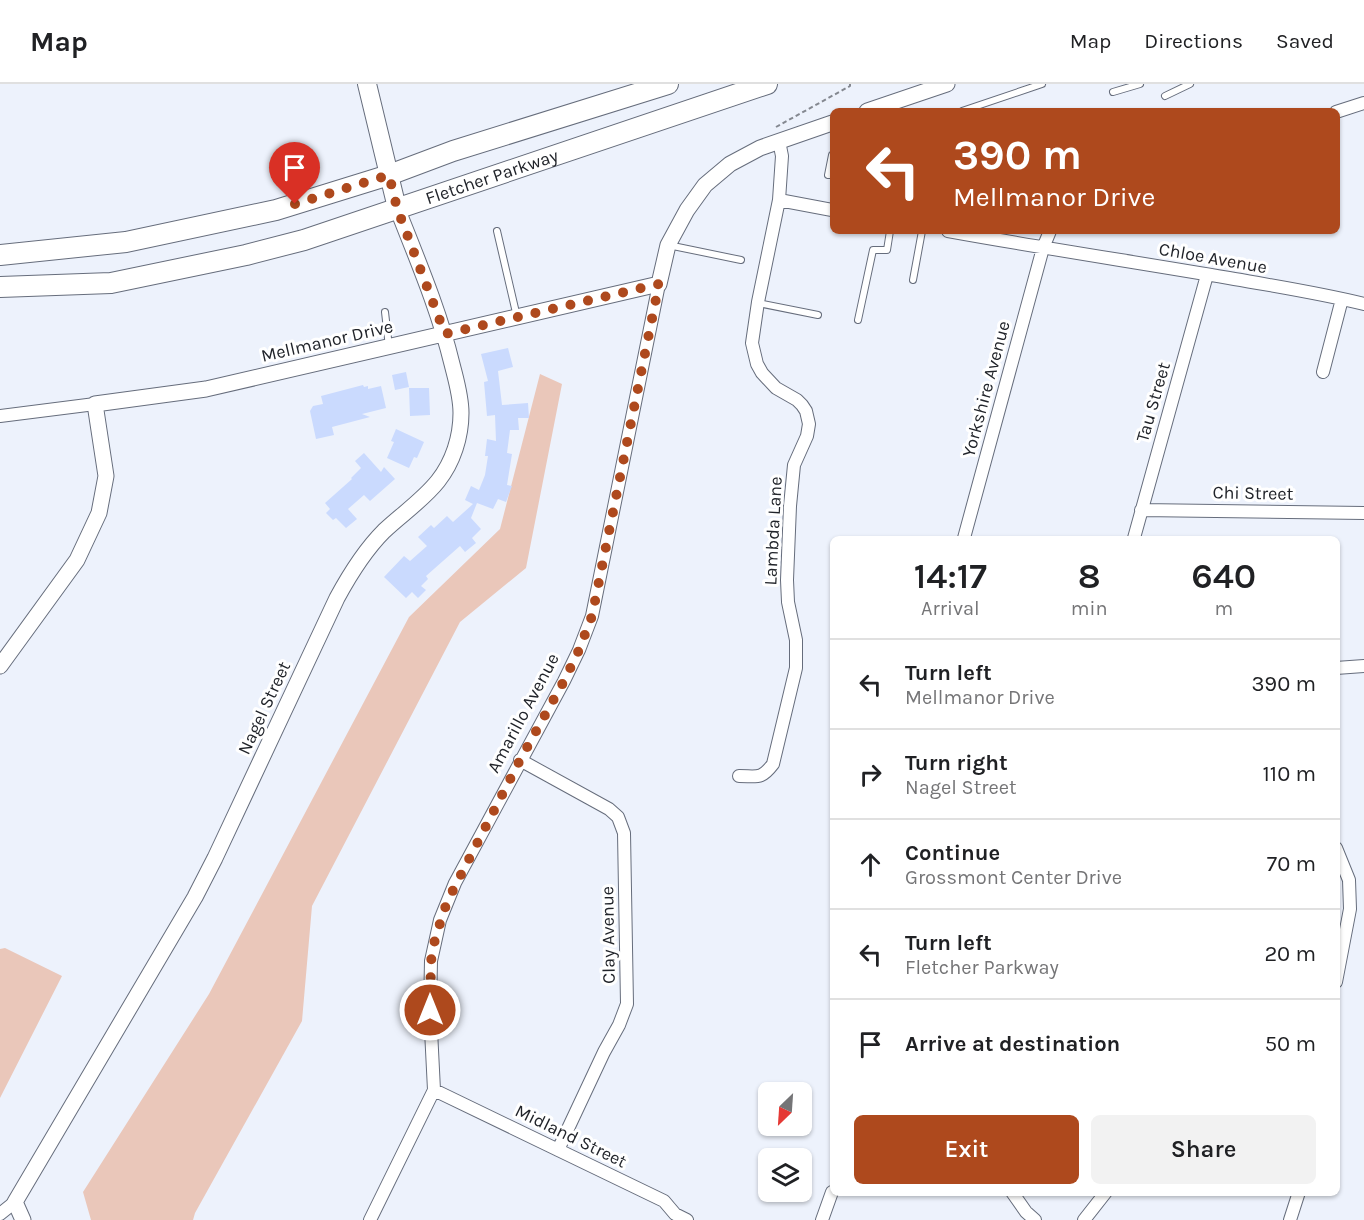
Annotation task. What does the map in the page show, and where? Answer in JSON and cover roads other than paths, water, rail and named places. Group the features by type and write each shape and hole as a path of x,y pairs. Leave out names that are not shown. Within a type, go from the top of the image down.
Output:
{"main road":[{"path":"367,84 397,208"},
{"name":"Fletcher Parkway","path":"0,255 126,243 276,210 389,175 453,151 668,84"},
{"name":"Fletcher Parkway","path":"0,287 111,284 304,240 767,84"}],"street":[{"path":"876,108 947,84"},
{"path":"1340,111 1364,103"},
{"name":"Amarillo Avenue","path":"370,1220 434,1090 430,984 431,961 441,915 455,883 564,681 592,616 668,244 687,210 705,186 730,164 760,148 774,136 830,123"},
{"name":"Lambda Lane","path":"739,776 760,776 766,773 773,764 796,668 796,640 788,602 787,580 790,506 795,465 807,436 809,424 802,405 776,388 762,374 752,343 779,200 782,156 774,136"},
{"path":"779,200 830,210"},
{"name":"Nagel Street","path":"15,1202 195,897 347,580 383,532 430,490 447,468 458,441 460,397 445,334 397,208"},
{"name":"Chloe Avenue","path":"965,234 1207,274 1364,304"},
{"name":"Yorkshire Avenue","path":"965,536 1049,234"},
{"name":"Tau Street","path":"1134,536 1207,274"},
{"name":"Mellmanor Drive","path":"0,416 206,389 659,284"},
{"path":"1323,372 1342,298"},
{"path":"0,666 77,560 99,513 106,476 95,404"},
{"name":"Chi Street","path":"1141,510 1364,513"},
{"path":"1340,668 1364,666"},
{"name":"Clay Avenue","path":"520,760 609,809 618,817 624,833 627,1004 558,1150"},
{"path":"1340,858 1349,880 1350,909 1340,961"},
{"name":"Midland Street","path":"434,1090 664,1201 676,1217 687,1220"},
{"path":"822,1220 831,1196"},
{"path":"1015,1196 1035,1220"},
{"path":"1084,1220 1103,1196"},
{"path":"1290,1220 1298,1196"},
{"path":"0,1214 15,1202 23,1220"}],"lane":[{"path":"971,108 1042,84"},
{"path":"1113,92 1140,84"},
{"path":"1165,96 1186,85"},
{"path":"497,231 518,317"},
{"path":"858,320 873,250 887,250 890,234"},
{"path":"913,280 921,234"},
{"path":"668,244 741,260"},
{"path":"758,303 818,315"},
{"path":"385,312 388,347"}]}
